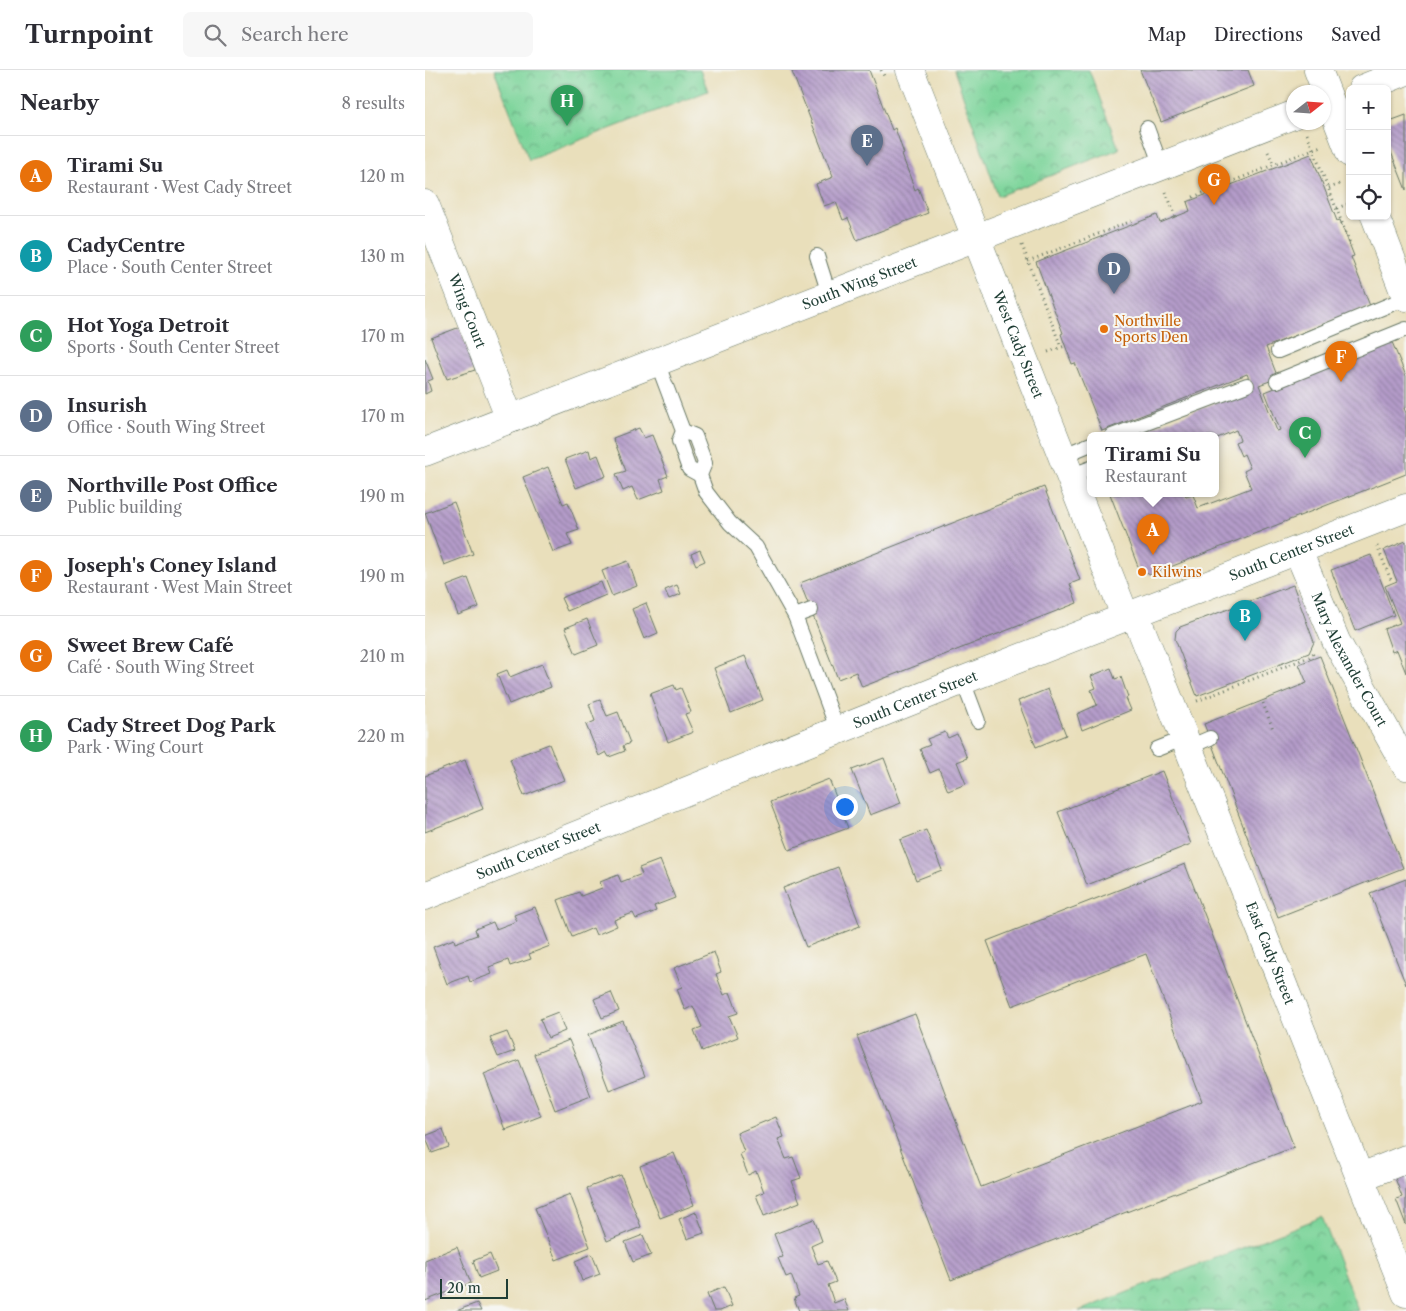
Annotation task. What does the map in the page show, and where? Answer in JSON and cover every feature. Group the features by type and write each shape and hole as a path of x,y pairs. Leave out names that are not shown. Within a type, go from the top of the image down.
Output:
{"street":[{"name":"West Cady Street","path":"910,70 976,237 1074,466 1131,616"},
{"path":"1318,70 1334,99 1346,140"},
{"path":"1372,80 1406,71"},
{"name":"South Wing Street","path":"425,452 976,237 1163,177 1286,129"},
{"name":"Wing Court","path":"425,204 510,419"},
{"path":"1377,220 1406,298"},
{"name":"South Center Street","path":"425,896 963,681 1406,508"},
{"name":"Mary Alexander Court","path":"1299,551 1336,641 1406,766"},
{"name":"East Cady Street","path":"1131,616 1194,741 1406,1293"},
{"path":"1361,1177 1406,1159"}],"lane":[{"path":"1147,128 1163,177"},
{"path":"817,256 829,294"},
{"path":"1278,350 1406,298"},
{"path":"1277,381 1406,329"},
{"path":"657,362 683,431 695,436 705,463 700,474 706,492 729,522 757,547 795,616 838,731"},
{"path":"1123,432 1247,385"},
{"path":"1074,466 1087,449"},
{"path":"795,616 811,610"},
{"path":"963,681 977,721"},
{"path":"1157,749 1194,741"}],"path":[{"path":"1303,130 1314,149 1352,246"},
{"path":"1193,197 1314,149"},
{"path":"1269,153 1273,165"},
{"path":"1321,169 1327,167"},
{"path":"1212,175 1214,179 1223,176 1226,184"},
{"path":"1163,177 1176,217"},
{"path":"1329,188 1340,184"},
{"path":"1337,208 1346,205"},
{"path":"1028,261 1132,221"},
{"path":"1022,244 1063,346 1045,353"},
{"path":"1377,546 1391,580"},
{"path":"1196,701 1309,658 1321,647"},
{"path":"1263,703 1273,729"}],"green space":[{"path":"494,70 700,70 708,91 529,160"},
{"path":"954,70 1089,70 1119,149 998,196"},
{"path":"1322,1217 1358,1311 1079,1311"}],"building":[{"path":"796,70 869,70 892,130 895,128 904,154 902,155 915,190 918,188 928,213 857,240 848,218 843,220 836,202 824,206 816,184 833,177 792,72"},
{"path":"1140,70 1248,70 1254,86 1161,122"},
{"path":"1406,115 1406,190 1391,152 1391,121"},
{"path":"1311,154 1337,221 1340,220 1354,256 1351,257 1370,306 1266,347 1278,378 1259,385 1277,431 1280,430 1265,392 1392,342 1406,376 1406,408 1404,408 1406,413 1406,474 1150,575 1139,569 1111,497 1194,497 1198,508 1251,488 1244,471 1250,468 1244,454 1241,456 1235,442 1240,440 1236,430 1219,437 1219,432 1141,432 1253,388 1247,374 1102,431 1075,363 1072,364 1061,334 1063,333 1036,262 1157,215 1160,223 1190,211 1187,202"},
{"path":"460,327 475,370 447,379 431,338"},
{"path":"425,359 433,379 428,381 431,391 425,394"},
{"path":"639,428 644,438 652,435 668,476 660,479 664,490 638,500 632,487 623,491 616,474 626,471 613,438"},
{"path":"589,450 591,458 598,455 606,476 576,488 565,459"},
{"path":"548,467 563,504 568,502 579,530 567,534 572,545 553,552 523,477"},
{"path":"1044,487 1080,580 1070,584 1077,603 862,687 856,672 838,679 800,583"},
{"path":"454,502 473,554 444,565 425,513"},
{"path":"1406,541 1406,673 1397,650 1392,652 1384,629 1400,623 1385,586 1397,581 1384,550"},
{"path":"700,550 705,561 696,565 691,554"},
{"path":"1371,555 1394,615 1355,631 1331,570"},
{"path":"628,561 637,586 612,596 602,571"},
{"path":"468,578 479,607 458,615 447,586"},
{"path":"601,582 606,595 567,611 561,598"},
{"path":"677,585 681,594 669,599 665,590"},
{"path":"1293,585 1314,642 1309,653 1197,696 1175,639 1176,631 1180,627"},
{"path":"646,603 658,633 644,639 632,609"},
{"path":"587,619 598,645 576,654 565,628"},
{"path":"745,656 763,700 731,713 714,668"},
{"path":"1320,656 1403,868 1278,917 1204,724 1307,683 1299,664"},
{"path":"542,664 551,687 509,704 497,674 507,670 510,677"},
{"path":"1111,668 1115,679 1121,677 1131,710 1082,730 1077,714 1097,705 1091,690 1096,688 1091,676"},
{"path":"674,685 676,690 681,688 691,712 685,714 693,732 668,742 650,694"},
{"path":"1048,689 1066,735 1036,747 1018,701"},
{"path":"600,700 607,716 618,712 630,743 623,746 625,751 609,757 606,752 599,756 586,725 595,721 589,704"},
{"path":"945,732 948,738 957,734 967,758 957,762 966,784 948,791 939,769 930,773 920,749 930,745 927,739"},
{"path":"549,744 564,780 524,796 510,759"},
{"path":"884,758 901,803 870,815 852,770"},
{"path":"465,760 483,809 425,832 425,776"},
{"path":"1162,771 1191,844 1087,885 1058,812"},
{"path":"829,779 848,828 789,850 770,802"},
{"path":"926,830 942,870 916,880 900,840"},
{"path":"660,860 675,898 654,906 656,911 636,919 633,913 614,920 617,926 596,935 593,928 572,937 558,900 579,892 581,896 602,888 600,882 618,875 621,882 642,874 639,868"},
{"path":"1185,864 1294,1147 951,1280 857,1036 915,1014 981,1187 1202,1101 1146,954 1012,1006 987,941"},
{"path":"838,867 860,926 806,947 783,888"},
{"path":"1406,879 1406,985 1370,893"},
{"path":"535,907 550,946 529,954 531,959 510,966 508,960 489,967 492,974 470,982 468,976 447,984 433,947 454,939 455,943 477,935 475,929 493,922 496,929 517,921 514,915"},
{"path":"714,952 721,972 716,974 724,995 730,992 738,1013 729,1016 738,1037 702,1051 694,1030 702,1027 693,1006 685,1010 677,989 682,987 674,968"},
{"path":"611,992 619,1011 602,1018 594,999"},
{"path":"558,1012 565,1031 548,1038 540,1019"},
{"path":"623,1021 645,1076 609,1090 588,1035"},
{"path":"507,1032 515,1051 498,1057 490,1038"},
{"path":"569,1040 591,1096 555,1110 534,1054"},
{"path":"519,1060 541,1116 505,1130 484,1074"},
{"path":"776,1117 784,1137 778,1139 786,1159 793,1157 801,1178 792,1181 800,1202 764,1216 756,1195 764,1192 756,1171 748,1175 740,1154 744,1152 737,1133"},
{"path":"443,1129 449,1147 432,1153 425,1136"},
{"path":"674,1153 694,1205 660,1218 640,1166"},
{"path":"1406,1174 1406,1225 1396,1199 1402,1197 1395,1178"},
{"path":"621,1175 641,1227 607,1241 587,1188"},
{"path":"570,1194 590,1247 556,1260 535,1208"},
{"path":"696,1212 704,1233 687,1239 679,1219"},
{"path":"814,1219 822,1241 811,1246 818,1264 827,1261 836,1282 828,1285 834,1303 844,1299 849,1311 799,1311 794,1298 799,1296 791,1275 786,1277 778,1258 783,1257 774,1234"},
{"path":"643,1235 651,1255 633,1262 625,1242"},
{"path":"457,1247 471,1283 425,1301 425,1260"},
{"path":"490,1254 497,1271 479,1278 473,1261"},
{"path":"592,1254 600,1274 582,1281 575,1261"},
{"path":"724,1287 732,1306 720,1311 714,1311 707,1294"},
{"path":"477,1303 481,1311 456,1311"}],"place":[{"name":"Cady Street Dog Park","path":"567,126"},
{"name":"Northville Post Office","path":"867,166"},
{"name":"Sweet Brew Café","path":"1214,205"},
{"name":"Insurish","path":"1114,294"},
{"name":"Northville Sports Den","path":"1104,329"},
{"name":"Joseph's Coney Island","path":"1341,382"},
{"name":"Hot Yoga Detroit","path":"1305,458"},
{"name":"Tirami Su","path":"1153,555"},
{"name":"Kilwins","path":"1142,572"},
{"name":"CadyCentre","path":"1245,641"}]}
